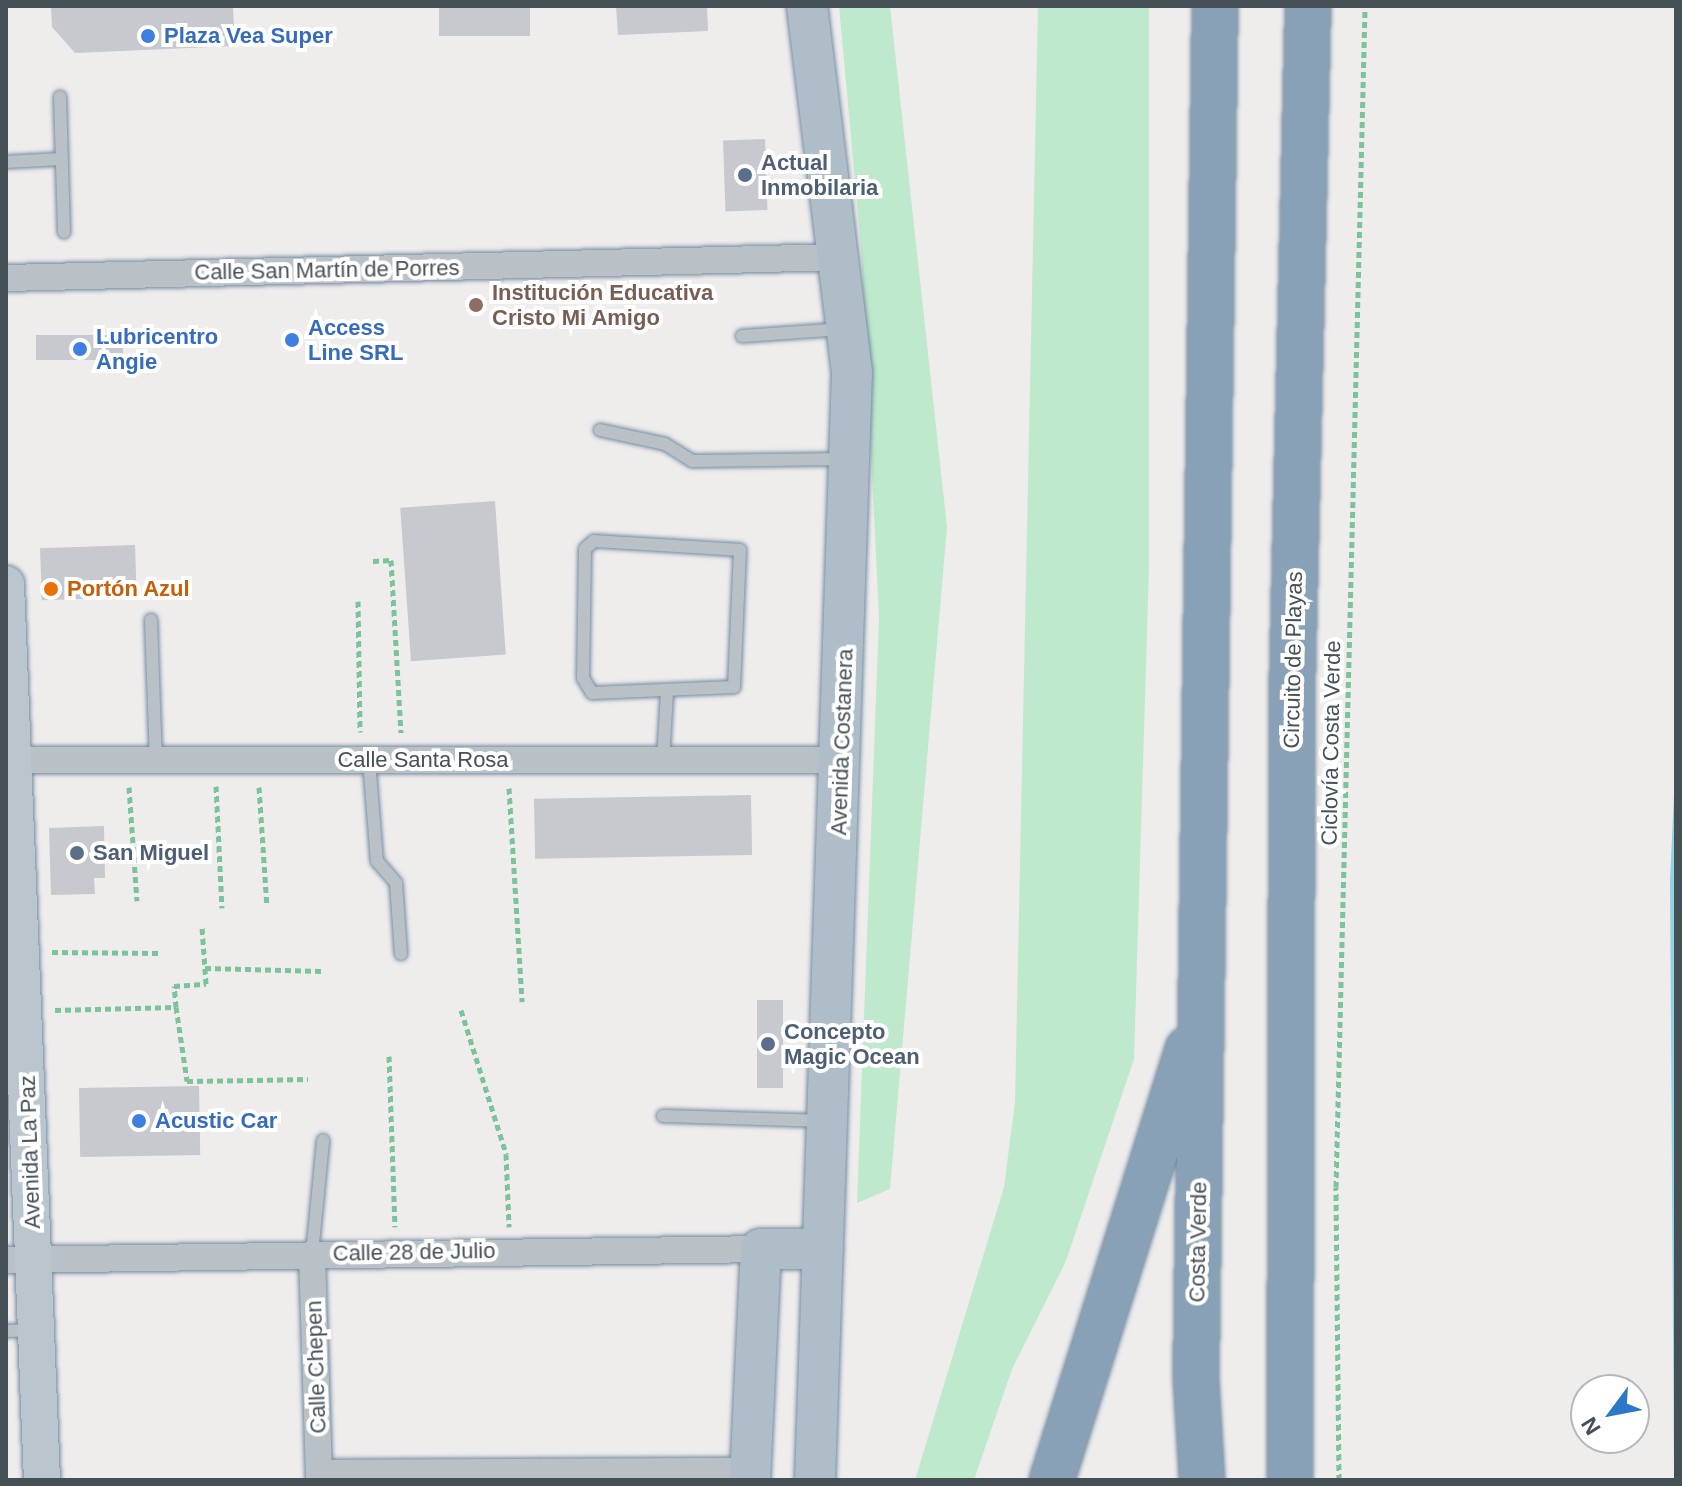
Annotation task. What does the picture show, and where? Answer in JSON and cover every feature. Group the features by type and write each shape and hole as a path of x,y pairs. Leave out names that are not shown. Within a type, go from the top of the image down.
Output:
{"highway":[{"path":"1052,1480 1202,1005 1215,6"},
{"name":"Circuito de Playas","path":"1290,1480 1286,1313 1298,238 1308,6"},
{"name":"Costa Verde","path":"1202,1005 1196,1378 1202,1480"}],"main road":[{"name":"Avenida Costanera","path":"807,6 848,328 851,459 815,1480"},
{"name":"Avenida La Paz","path":"6,584 16,939 24,1011 17,1115 22,1330 42,1480"},
{"name":"Calle 28 de Julio","path":"761,1249 823,1249"},
{"path":"750,1476 761,1249"}],"street":[{"name":"Calle San Martín de Porres","path":"6,278 841,257"},
{"name":"Calle Santa Rosa","path":"10,760 840,760"},
{"name":"Calle 28 de Julio","path":"20,1259 761,1249"},
{"name":"Calle Chepen","path":"312,1254 319,1476"},
{"path":"319,1476 750,1476"}],"lane":[{"path":"60,97 64,232"},
{"path":"6,162 61,159"},
{"path":"742,336 848,328"},
{"path":"600,430 665,444 692,461 851,459"},
{"path":"594,541 741,552 736,685 667,692 597,695 585,684 585,549 594,541"},
{"path":"151,620 156,760"},
{"path":"663,760 667,692"},
{"path":"365,760 377,861 396,883 401,954"},
{"path":"663,1116 828,1121"},
{"path":"312,1254 323,1141"}],"path":[{"name":"Ciclovía Costa Verde","path":"1339,1480 1336,1187 1365,6"},
{"path":"373,561 391,560 402,760"},
{"path":"358,601 365,760"},
{"path":"127,760 137,901"},
{"path":"214,760 222,908"},
{"path":"258,760 267,906"},
{"path":"507,760 522,1002"},
{"path":"202,927 206,984 174,986 187,1081 308,1079"},
{"path":"16,939 159,953"},
{"path":"205,968 322,971"},
{"path":"24,1011 176,1007"},
{"path":"461,1010 506,1154 510,1251"},
{"path":"389,1056 395,1252"}],"green space":[{"path":"839,6 890,6 947,527 890,1189 857,1203 879,618 861,247"},
{"path":"1038,6 1149,6 1149,567 1134,1059 1066,1261 1012,1369 974,1480 915,1480 1004,1187 1015,1102"}],"water":[{"path":"1676,750 1676,1480 1674,1480 1670,881"}],"building":[{"name":"Plaza Vea Super","path":"51,6 233,6 235,46 75,53 52,27"},
{"path":"439,6 530,6 530,36 439,36"},
{"path":"616,6 707,6 708,31 618,35"},
{"name":"Actual Inmobilaria","path":"765,139 767,210 726,211 723,140"},
{"name":"Lubricentro Angie","path":"36,335 123,335 123,360 36,360"},
{"path":"495,501 506,655 411,661 400,508"},
{"path":"135,545 137,597 42,600 40,548"},
{"path":"751,795 752,855 535,859 534,799"},
{"name":"San Miguel","path":"104,826 105,878 94,878 95,894 51,895 49,828"},
{"name":"Concepto Magic Ocean","path":"757,1000 783,1000 783,1088 757,1088"},
{"name":"Acustic Car","path":"199,1086 200,1155 80,1157 79,1088"}],"place":[{"name":"Plaza Vea Super","path":"148,36"},
{"name":"Actual Inmobilaria","path":"745,175"},
{"name":"Institución Educativa Cristo Mi Amigo","path":"476,305"},
{"name":"Access Line SRL","path":"292,340"},
{"name":"Lubricentro Angie","path":"80,349"},
{"name":"Portón Azul","path":"51,589"},
{"name":"San Miguel","path":"77,853"},
{"name":"Concepto Magic Ocean","path":"768,1044"},
{"name":"Acustic Car","path":"139,1121"}]}
